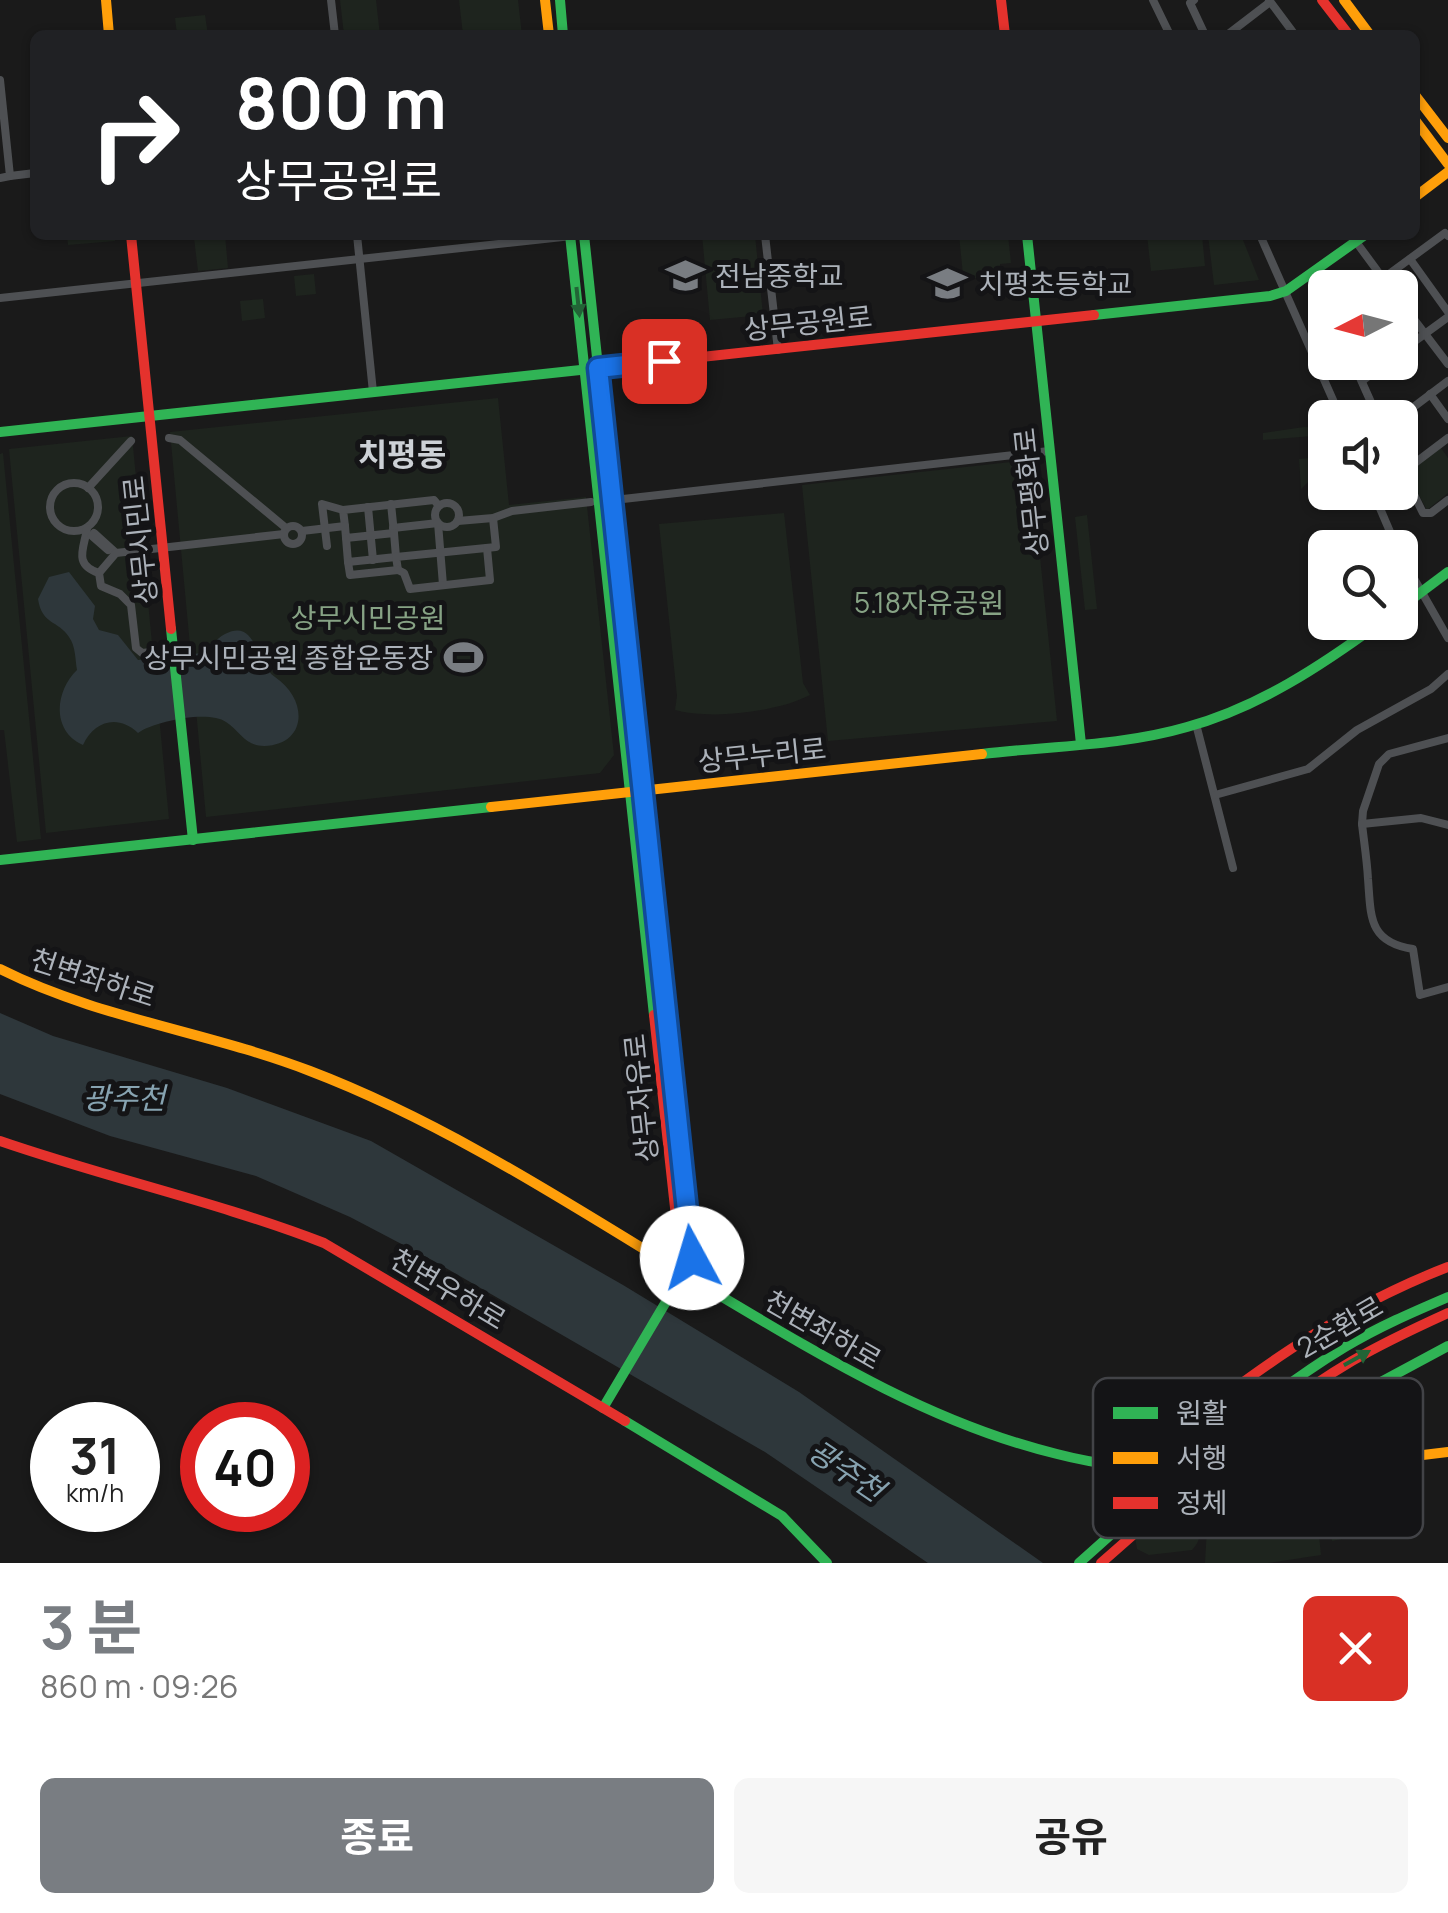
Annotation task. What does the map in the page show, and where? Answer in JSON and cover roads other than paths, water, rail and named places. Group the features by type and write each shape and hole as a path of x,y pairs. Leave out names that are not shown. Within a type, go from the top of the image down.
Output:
{"main road":[{"path":"106,0 109,30"},
{"path":"545,0 548,30"},
{"path":"560,0 563,30"},
{"path":"1001,0 1004,30"},
{"path":"1322,0 1345,30"},
{"path":"1344,0 1366,30"},
{"path":"1420,101 1448,138"},
{"path":"1420,127 1448,164"},
{"path":"1420,193 1448,172"},
{"name":"상무시민로","path":"132,240 193,840"},
{"name":"상무자유로","path":"570,240 692,1258 682,1273"},
{"name":"상무자유로","path":"583,240 638,790"},
{"name":"상무평화로","path":"1028,240 1080,744"},
{"name":"상무공원로","path":"0,432 1222,302 1286,292 1353,240"},
{"path":"1418,594 1448,572"},
{"name":"상무누리로","path":"0,860 1153,735 1246,706 1290,685 1355,640"},
{"name":"천변좌하로","path":"0,969 58,993 304,1068 370,1096 488,1158 812,1351 918,1407 1047,1452 1093,1461"},
{"name":"천변우하로","path":"0,1141 94,1173 272,1222 324,1243 782,1516 828,1563"},
{"path":"1246,1378 1284,1348 1369,1300 1448,1267"},
{"path":"604,1408 682,1273"},
{"name":"2순환로","path":"1298,1378 1391,1323 1448,1298"},
{"name":"2순환로","path":"1322,1378 1448,1313"},
{"path":"1382,1378 1448,1346"},
{"name":"천변좌하로","path":"1423,1455 1448,1452"},
{"name":"2순환로","path":"1079,1563 1108,1538"},
{"name":"2순환로","path":"1101,1563 1129,1538"}],"street":[{"path":"331,0 335,30"},
{"path":"1154,0 1168,30"},
{"path":"1233,30 1270,1 1291,30"},
{"path":"1192,2 1203,30"},
{"path":"0,80 10,176"},
{"path":"1436,123 1448,116"},
{"path":"0,178 30,174"},
{"path":"1394,270 1447,235"},
{"path":"357,240 373,392"},
{"path":"0,298 536,240"},
{"path":"766,240 778,350"},
{"path":"1262,240 1332,400"},
{"path":"1359,240 1378,270"},
{"path":"1410,259 1448,314 1418,339"},
{"path":"1418,325 1448,364"},
{"path":"1364,380 1370,400"},
{"path":"1418,404 1448,381"},
{"path":"1430,394 1448,420"},
{"path":"175,429 180,440 285,531 287,542 300,540 302,532"},
{"path":"169,438 180,440"},
{"path":"1418,458 1448,438"},
{"path":"88,488 131,441"},
{"path":"623,499 1049,451"},
{"path":"97,572 88,569 80,554 87,531 98,508 94,493 81,484 65,484 53,495 50,510 56,525 63,530 87,531 111,553"},
{"path":"327,546 322,504 342,510 434,500 439,506"},
{"path":"1418,501 1424,513 1431,513 1448,500"},
{"path":"346,538 438,524 448,528 458,521 493,518 512,510 591,502"},
{"path":"443,585 435,512 447,503 455,506 458,521"},
{"path":"391,504 398,570"},
{"path":"368,507 373,560"},
{"path":"342,510 350,574 398,570 404,573 410,588 490,580 487,548"},
{"path":"348,562 496,547 493,518"},
{"path":"97,572 111,553 250,538 295,525 302,532"},
{"path":"302,532 344,526"},
{"path":"97,572 101,586 120,594 131,605 136,648 142,653 151,652"},
{"path":"1418,586 1448,638"},
{"path":"1216,794 1308,769 1357,730 1432,689 1448,674"},
{"path":"1196,724 1234,868"},
{"path":"1448,738 1388,754 1380,764 1362,824 1372,920 1380,935 1413,949 1420,995 1448,987"},
{"path":"1362,824 1421,818 1448,824"}],"water":[{"path":"69,572 95,606 93,619 99,630 118,635 138,660 202,653 225,634 244,632 269,671 294,697 298,709 295,730 278,744 264,746 247,741 226,722 195,717 169,721 138,733 123,723 107,723 93,730 83,745 73,739 65,730 60,710 64,689 77,670 74,649 65,632 43,614 38,599 49,577"},
{"name":"광주천","path":"0,1013 53,1036 227,1088 371,1141 623,1285 799,1392 1043,1563 928,1563 765,1452 350,1217 256,1176 110,1136 0,1094"}],"place":[{"name":"전남중학교","path":"685,276"},
{"name":"치평초등학교","path":"948,284"},
{"name":"상무시민공원 종합운동장","path":"463,658"}],"district":[{"name":"치평동","path":"402,455"}],"park label":[{"name":"5.18자유공원","path":"929,603"},
{"name":"상무시민공원","path":"368,618"}]}
